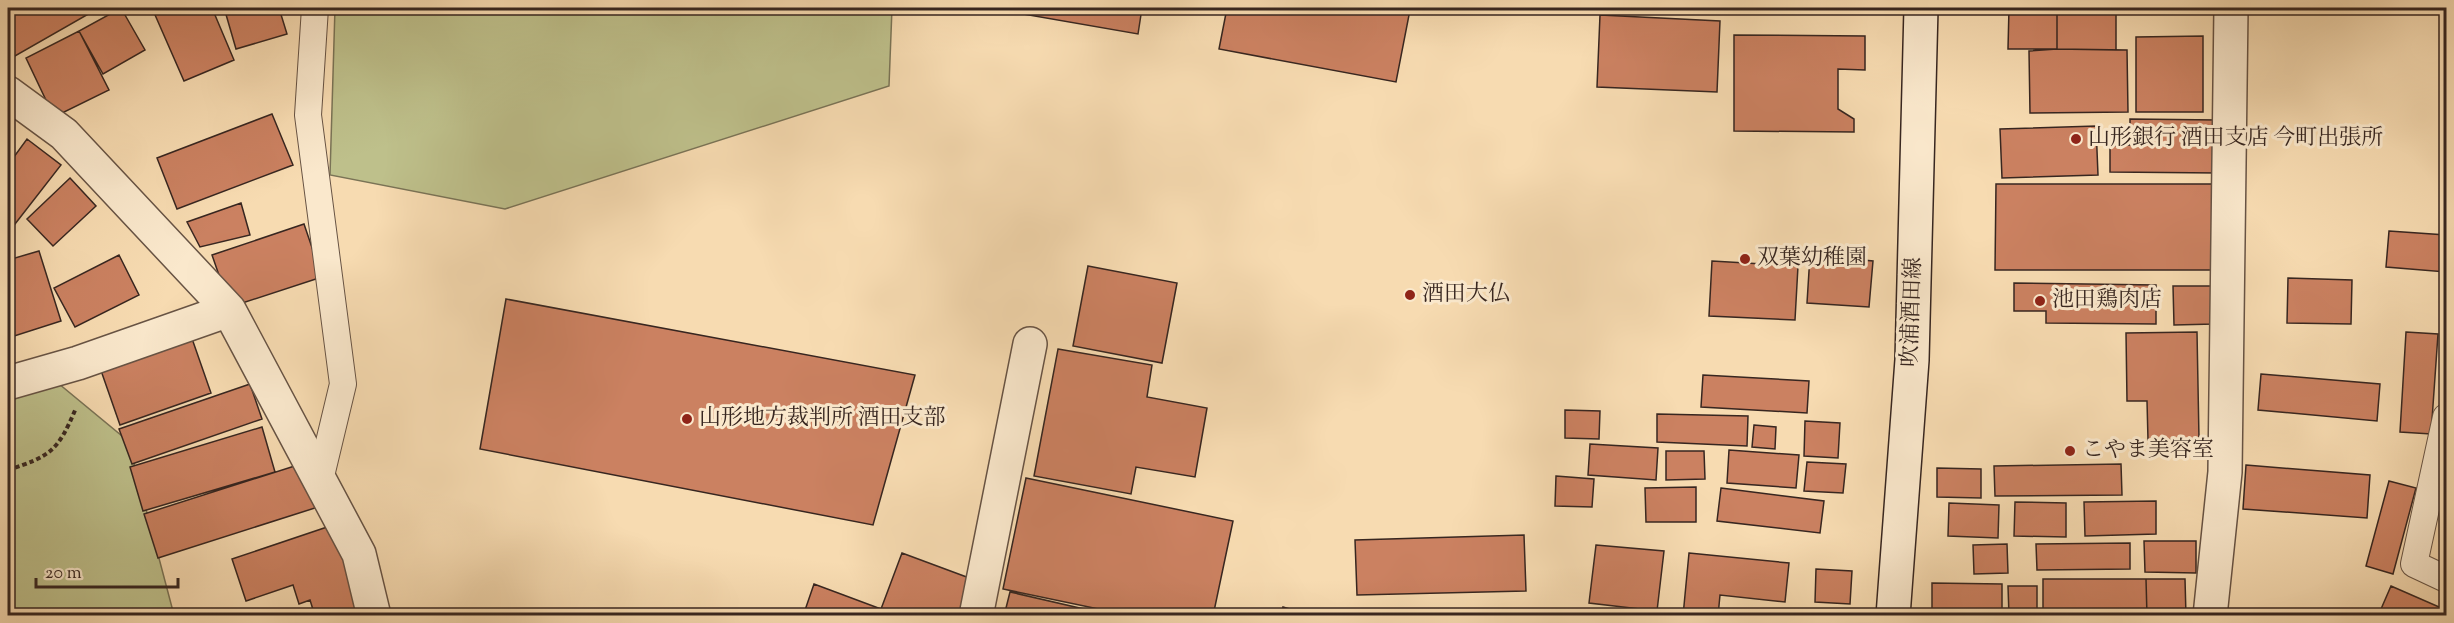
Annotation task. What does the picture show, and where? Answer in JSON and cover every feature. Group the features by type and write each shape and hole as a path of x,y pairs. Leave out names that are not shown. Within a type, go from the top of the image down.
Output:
{"street":[{"name":"吹浦酒田線","path":"1893,615 1912,360 1921,8"},
{"path":"2210,615 2226,472 2231,8"},
{"path":"8,93 64,134 229,310 359,554 374,615"},
{"path":"8,383 78,363 229,310"},
{"path":"976,615 1030,344"}],"lane":[{"path":"315,8 308,115 343,384 320,480"},
{"path":"2446,417 2414,564 2446,579"}],"path":[{"path":"8,470 43,459 65,435"}],"green space":[{"path":"335,8 892,8 889,86 505,209 330,175"},
{"path":"8,378 53,379 128,441 174,615 8,616"}],"building":[{"path":"12,8 99,8 8,60 8,10"},
{"path":"121,8 145,50 103,74 79,31"},
{"path":"152,8 212,8 234,60 184,81"},
{"path":"237,8 279,8 287,34 236,49 225,11"},
{"path":"989,8 1142,8 1138,34"},
{"path":"1227,8 1395,8 1410,10 1396,82 1219,49"},
{"path":"2009,8 2057,8 2057,49 2008,49"},
{"path":"2057,8 2116,8 2116,50 2057,49"},
{"path":"1600,15 1720,21 1717,92 1597,87"},
{"path":"79,31 109,90 54,117 26,58"},
{"path":"1734,35 1865,36 1865,70 1838,69 1838,109 1854,119 1854,132 1734,131"},
{"path":"2203,36 2203,112 2136,112 2136,37"},
{"path":"2127,50 2128,112 2030,113 2029,51"},
{"path":"272,114 293,165 177,209 157,158"},
{"path":"2130,119 2218,120 2218,173 2110,172 2110,146 2130,145"},
{"path":"2096,126 2098,175 2002,178 2000,129"},
{"path":"27,139 61,165 8,233 8,165"},
{"path":"70,178 96,206 53,246 27,219"},
{"path":"1996,184 2218,184 2217,270 1995,270"},
{"path":"241,203 250,235 200,247 187,222"},
{"path":"304,224 322,277 230,307 212,255"},
{"path":"2389,231 2446,235 2446,272 2386,267"},
{"path":"39,251 61,321 8,338 8,260"},
{"path":"119,255 139,295 75,327 54,288"},
{"path":"1810,255 1873,261 1869,307 1807,303"},
{"path":"1712,261 1798,266 1795,320 1709,316"},
{"path":"1088,266 1177,283 1162,363 1073,346"},
{"path":"2288,278 2352,280 2351,324 2287,323"},
{"path":"2014,283 2156,285 2156,324 2046,323 2046,311 2014,311"},
{"path":"2173,286 2213,286 2214,324 2174,325"},
{"path":"506,299 915,375 873,525 480,449"},
{"path":"189,330 211,393 120,425 98,362"},
{"path":"2197,332 2199,439 2148,440 2147,401 2127,401 2126,333"},
{"path":"2406,332 2438,334 2431,434 2400,432"},
{"path":"1058,349 1152,365 1147,397 1207,408 1195,477 1136,467 1131,494 1034,476"},
{"path":"2261,374 2380,384 2377,421 2258,410"},
{"path":"1703,375 1809,381 1807,413 1701,407"},
{"path":"250,384 262,419 132,464 119,429"},
{"path":"1565,410 1600,411 1599,439 1565,438"},
{"path":"1657,414 1748,416 1747,446 1657,442"},
{"path":"1805,421 1840,423 1838,458 1804,456"},
{"path":"1754,425 1776,427 1775,449 1752,447"},
{"path":"262,427 275,472 143,511 130,467"},
{"path":"1590,444 1658,448 1656,480 1588,475"},
{"path":"1729,450 1799,455 1796,488 1727,483"},
{"path":"1666,451 1704,451 1705,479 1666,480"},
{"path":"1807,462 1846,464 1843,493 1804,491"},
{"path":"304,463 318,507 158,558 144,514"},
{"path":"2121,464 2122,495 1995,496 1994,466"},
{"path":"2246,465 2370,475 2367,518 2243,509"},
{"path":"1937,468 1981,469 1981,498 1937,497"},
{"path":"1556,476 1594,479 1592,507 1555,506"},
{"path":"1026,478 1233,521 1213,616 1132,616 1003,589"},
{"path":"2389,481 2416,488 2393,574 2366,566"},
{"path":"1696,487 1696,522 1646,522 1645,488"},
{"path":"1721,488 1824,501 1820,533 1717,521"},
{"path":"2156,501 2156,534 2085,536 2084,502"},
{"path":"2015,502 2066,503 2066,537 2014,536"},
{"path":"1949,503 1999,505 1998,538 1948,536"},
{"path":"339,523 371,616 333,616 331,611 315,616 310,600 299,604 293,585 246,601 232,559"},
{"path":"1524,535 1526,591 1357,595 1355,540"},
{"path":"2144,541 2196,541 2196,573 2145,572"},
{"path":"2130,543 2130,569 2037,570 2036,544"},
{"path":"2007,544 2008,573 1974,574 1973,545"},
{"path":"1596,545 1664,551 1657,611 1589,603"},
{"path":"902,553 972,579 958,616 803,616 814,584 881,609"},
{"path":"1689,553 1789,563 1785,602 1720,595 1718,616 1683,616"},
{"path":"1816,569 1852,571 1850,604 1815,602"},
{"path":"2043,579 2146,579 2147,616 2043,616"},
{"path":"2146,579 2185,579 2186,616 2147,616"},
{"path":"1932,583 2002,584 2002,614 1932,614"},
{"path":"2008,586 2037,586 2037,616 2009,616"},
{"path":"2391,586 2446,610 2446,616 2378,616"},
{"path":"1010,592 1110,615 1004,616"},
{"path":"1283,607 1313,616 1281,616"},
{"path":"1741,611 1799,616 1741,616"}],"place":[{"name":"山形銀行 酒田支店 今町出張所","path":"2076,139"},
{"name":"双葉幼稚園","path":"1745,259"},
{"name":"酒田大仏","path":"1410,295"},
{"name":"池田鶏肉店","path":"2040,301"},
{"name":"山形地方裁判所 酒田支部","path":"687,419"},
{"name":"こやま美容室","path":"2070,451"}]}
